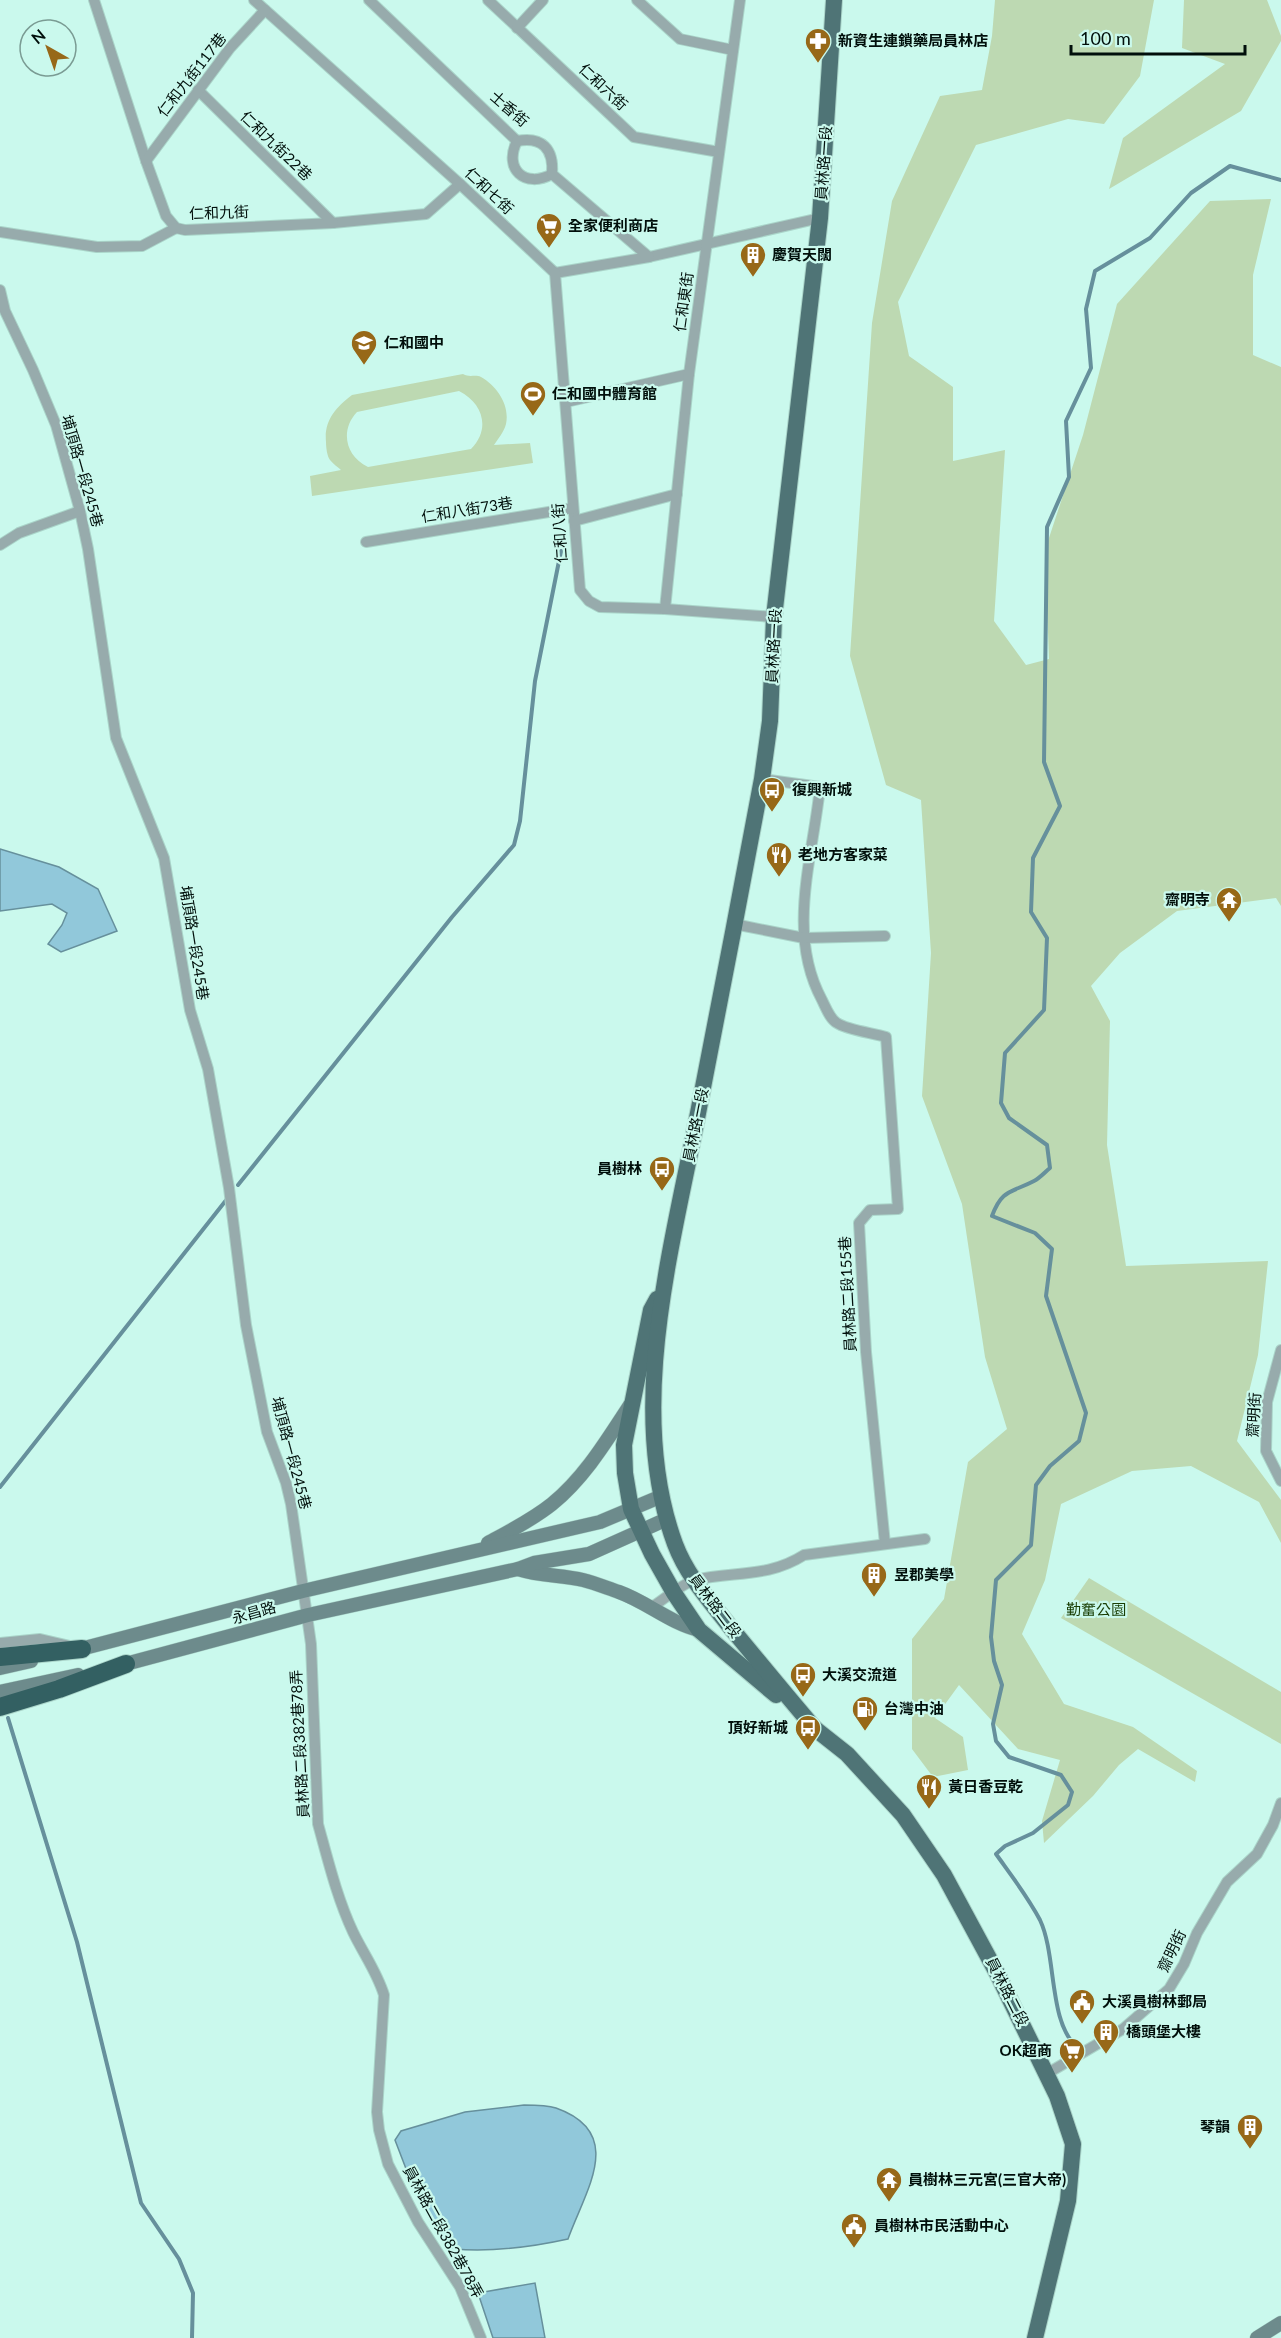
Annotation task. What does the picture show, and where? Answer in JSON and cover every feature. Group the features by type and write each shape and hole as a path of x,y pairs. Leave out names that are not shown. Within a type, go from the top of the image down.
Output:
{"highway":[{"path":"0,1657 82,1649"},
{"path":"0,1707 126,1664"}],"main road":[{"name":"員林路一段","path":"662,1496 653,1412 653,1388 665,1285 762,779 770,721 774,617 820,218 834,0"},
{"name":"員林路一段","path":"641,1530 631,1509 625,1473 624,1445 630,1405 651,1310 665,1285"},
{"path":"472,1552 529,1521 560,1497 598,1454 630,1405"},
{"name":"永昌路","path":"0,1668 303,1591 600,1522 662,1496"},
{"name":"員林路二段","path":"662,1496 676,1546 693,1580 816,1730"},
{"name":"永昌路","path":"0,1692 126,1664 308,1615 518,1569 534,1563 589,1554 668,1519"},
{"name":"員林路二段","path":"641,1530 674,1593 699,1630 846,1754 903,1815 944,1875 1048,2073 1073,2144 1068,2201 1035,2338"},
{"path":"518,1569 534,1574 582,1580 622,1593 652,1607 682,1626 699,1630"},
{"path":"1257,2338 1281,2323"}],"street":[{"name":"仁和九街","path":"94,0 166,216 176,228 185,230 333,223 426,214 460,184"},
{"name":"仁和七街","path":"254,0 460,184 555,273"},
{"name":"士香街","path":"369,0 517,141 528,139 539,141 548,148 553,161 552,174"},
{"name":"仁和六街","path":"488,0 634,137 719,152"},
{"path":"517,28 543,0"},
{"path":"637,0 680,39 733,50"},
{"name":"仁和東街","path":"665,609 689,374 740,0"},
{"name":"仁和九街117巷","path":"146,160 230,48 265,10"},
{"name":"仁和九街22巷","path":"198,90 333,223"},
{"path":"517,141 512,152 512,164 519,174 529,180 541,180 552,174 648,257"},
{"path":"555,273 648,257 820,218"},
{"path":"0,232 97,247 142,246 176,228"},
{"name":"仁和八街","path":"555,273 580,590 589,601 600,607 774,617"},
{"name":"埔頂路一段245巷","path":"0,290 4,311 33,370 56,425 88,549 116,738 164,858 190,1011 208,1069 229,1188 246,1325 267,1432 286,1483 308,1615"},
{"path":"566,402 689,374"},
{"path":"574,521 677,495"},
{"name":"仁和八街73巷","path":"366,542 573,508"},
{"path":"0,545 19,533 80,511"},
{"path":"762,779 820,787 803,902 804,938"},
{"path":"734,924 804,938 885,936"},
{"name":"員林路二段155巷","path":"804,938 819,996 831,1017 837,1024 886,1037 898,1209 870,1210 859,1223 866,1352 885,1544"},
{"name":"齋明街","path":"1281,1350 1267,1402 1266,1451 1281,1480"},
{"path":"652,1607 693,1580 788,1565 804,1555 925,1539"},
{"name":"員林路二段382巷78弄","path":"308,1615 318,1824 327,1858 352,1930 380,1982 384,1995 377,2082 379,2130 388,2164 418,2222 460,2287 481,2338"},
{"path":"0,1643 40,1639 82,1649"},
{"name":"齋明街","path":"1048,2073 1123,2029 1169,1989 1184,1964 1197,1932 1227,1882 1257,1854 1273,1825 1281,1803"}],"green space":[{"path":"995,0 1154,0 1140,76 1104,124 1068,119 976,145 898,302 909,356 953,387 953,461 1005,450 994,621 1026,665 1049,659 1045,550 1083,435 1117,304 1210,201 1271,199 1253,275 1253,355 1281,367 1281,906 1276,898 1177,911 1120,953 1091,986 1110,1021 1107,1145 1126,1266 1268,1261 1258,1355 1237,1441 1281,1500 1281,1543 1259,1502 1191,1466 1132,1471 1061,1504 1045,1580 1022,1634 1064,1704 1133,1727 1197,1771 1195,1782 1138,1749 1119,1765 1093,1796 1044,1843 1042,1821 1060,1760 1018,1749 959,1685 935,1718 963,1737 968,1770 933,1777 912,1749 912,1639 944,1599 968,1462 1007,1429 985,1357 962,1204 922,1096 931,953 921,800 886,785 850,656 872,323 892,201 940,96 982,90 992,36"},
{"path":"1184,0 1267,0 1281,41 1241,111 1109,189 1123,138 1225,64 1182,48"},
{"path":"463,374 481,377 497,391 506,410 505,427 494,445 530,443 533,463 312,496 310,476 341,470 328,456 326,434 329,421 336,410 352,395","holes":["459,391 474,402 482,417 481,433 471,449 368,467 360,462 350,450 348,427 357,412"]},
{"name":"勤奮公園","path":"1089,1578 1281,1692 1281,1744 1061,1618"}],"water":[{"path":"0,849 59,867 98,889 117,931 61,952 48,944 62,925 67,913 52,904 0,911"},
{"path":"524,2105 556,2108 578,2119 590,2132 595,2148 595,2165 568,2239 512,2248 454,2249 433,2226 413,2187 395,2140 401,2131 465,2112"},
{"path":"535,2283 545,2338 493,2338 478,2293"}],"waterway":[{"path":"1077,2047 1061,2022 1049,1952 1040,1920 996,1854 1005,1846 1033,1833 1068,1805 1072,1792 1061,1775 1009,1757 996,1741 993,1724 1002,1685 994,1661 991,1637 996,1580 1031,1545 1036,1485 1050,1466 1079,1441 1086,1413 1046,1296 1052,1249 1035,1233 992,1216 1004,1196 1036,1180 1050,1168 1047,1145 1009,1118 1001,1103 1005,1053 1044,1010 1047,938 1031,912 1033,858 1060,806 1044,762 1047,527 1069,477 1066,421 1091,368 1086,309 1095,271 1150,238 1191,193 1230,166 1281,180"},
{"path":"238,1185 452,917 514,845 520,821 535,681 561,551"},
{"path":"0,1487 227,1199"},
{"path":"8,1718 77,1942 141,2203 179,2259 193,2293 192,2338"}],"place":[{"name":"新資生連鎖藥局員林店","path":"818,64"},
{"name":"全家便利商店","path":"549,249"},
{"name":"慶賀天闊","path":"753,278"},
{"name":"仁和國中","path":"364,366"},
{"name":"仁和國中體育館","path":"533,417"},
{"name":"復興新城","path":"772,813"},
{"name":"老地方客家菜","path":"779,878"},
{"name":"齋明寺","path":"1229,923"},
{"name":"員樹林","path":"662,1192"},
{"name":"昱郡美學","path":"874,1598"},
{"name":"大溪交流道","path":"803,1698"},
{"name":"台灣中油","path":"865,1732"},
{"name":"頂好新城","path":"808,1751"},
{"name":"黃日香豆乾","path":"929,1810"},
{"name":"大溪員樹林郵局","path":"1082,2025"},
{"name":"橋頭堡大樓","path":"1106,2055"},
{"name":"OK超商","path":"1072,2074"},
{"name":"琴韻","path":"1250,2150"},
{"name":"員樹林三元宮(三官大帝)","path":"889,2203"},
{"name":"員樹林市民活動中心","path":"854,2249"}]}
